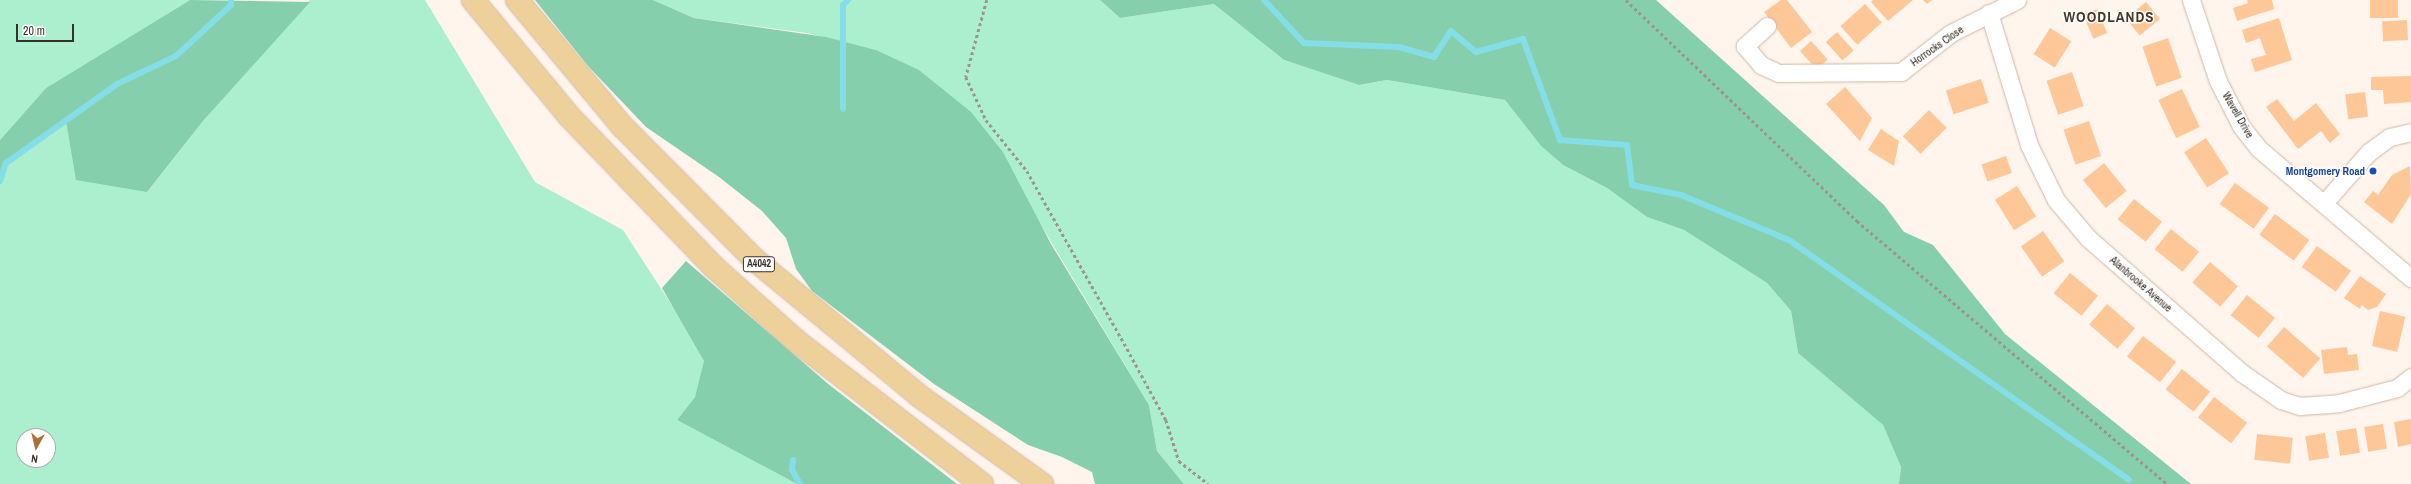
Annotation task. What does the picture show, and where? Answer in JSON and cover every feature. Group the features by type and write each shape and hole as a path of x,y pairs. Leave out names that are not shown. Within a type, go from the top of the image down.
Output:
{"highway":[{"name":"A4042","path":"473,0 568,115 714,267 795,340 982,484"},
{"name":"A4042","path":"517,0 622,126 755,260 918,395 1042,484"}],"street":[{"name":"Horrocks Close","path":"1767,26 1745,46 1761,65 1778,73 1901,72 1950,33 2016,0"},
{"name":"Wavell Drive","path":"2191,0 2218,81 2242,126 2258,148 2324,203"},
{"name":"Alanbrooke Avenue","path":"1989,13 2030,145 2056,200 2088,238 2242,373 2281,400 2300,406 2339,403 2397,388 2411,377"},
{"path":"2411,132 2390,137 2369,152 2324,203 2411,278"}],"path":[{"path":"987,0 966,77 986,120 1026,171 1126,347 1166,420 1179,461 1208,484"},
{"path":"1626,0 1857,222 2167,484"}],"green space":[{"path":"0,0 190,0 46,88 0,140"},
{"path":"190,0 310,2 203,121 147,192 76,180 66,121 6,163 0,181 0,140 46,88"},
{"path":"310,0 425,0 535,182 623,230 699,347 704,361 703,374 695,397 677,420 797,484 0,484 0,181 6,163 66,121 147,192 203,121"},
{"path":"535,0 653,0 694,18 826,37 876,50 919,70 971,112 1003,152 1051,244 1149,405 1157,451 1184,484 1095,484 1092,472 1062,457 1028,445 934,384 812,291 796,269 786,238 762,211 719,177 646,127 588,66"},
{"path":"653,0 1100,0 1120,18 1214,4 1284,60 1359,85 1387,80 1505,100 1541,146 1563,165 1607,188 1647,217 1684,230 1767,283 1791,311 1798,353 1883,425 1901,467 1899,484 1184,484 1157,451 1149,405 1026,200 876,50 807,33 694,18"},
{"path":"1100,0 1656,0 1884,205 1904,232 1933,245 2005,334 2191,484 1899,484 1901,467 1883,425 1798,353 1791,311 1767,283 1684,230 1647,217 1607,188 1563,165 1541,146 1505,100 1387,80 1359,85 1284,60 1214,4 1120,18"},
{"path":"686,261 827,383 957,484 797,484 677,420 695,397 704,361 662,288"}],"building":[{"path":"1781,0 1787,0 1812,32 1791,48 1764,12"},
{"path":"1873,0 1913,0 1888,21 1871,2"},
{"path":"1923,0 1932,0 1927,4"},
{"path":"2247,0 2272,0 2274,9 2237,21 2233,8 2248,3"},
{"path":"2370,0 2398,0 2398,18 2370,18"},
{"path":"2146,2 2160,19 2140,35 2126,18"},
{"path":"1865,4 1882,23 1857,45 1840,26"},
{"path":"2097,9 2107,33 2093,39 2083,15"},
{"path":"2279,18 2292,60 2255,72 2251,59 2266,55 2260,38 2246,43 2242,30"},
{"path":"2407,20 2408,40 2383,41 2382,21"},
{"path":"2050,28 2071,41 2055,68 2034,54"},
{"path":"1837,32 1854,51 1843,61 1826,42"},
{"path":"2168,38 2182,78 2156,87 2142,47"},
{"path":"1811,41 1828,60 1817,70 1800,51"},
{"path":"2072,72 2084,106 2058,115 2046,81"},
{"path":"2411,76 2411,102 2384,104 2383,90 2371,90 2371,77"},
{"path":"1981,79 1989,103 1954,114 1946,90"},
{"path":"1845,87 1872,118 1860,141 1826,104"},
{"path":"2182,89 2200,127 2176,138 2158,100"},
{"path":"2365,92 2368,117 2348,119 2345,94"},
{"path":"2277,99 2294,121 2316,103 2340,134 2330,143 2321,131 2298,149 2266,107"},
{"path":"1929,110 1947,128 1921,154 1903,136"},
{"path":"2089,121 2101,156 2076,165 2063,130"},
{"path":"1881,129 1899,141 1894,166 1868,150"},
{"path":"2206,138 2229,173 2207,187 2184,152"},
{"path":"2006,156 2012,173 1987,181 1981,164"},
{"path":"2104,163 2127,191 2106,208 2083,180"},
{"path":"2410,166 2411,194 2392,224 2364,202 2373,191 2378,195 2392,175"},
{"path":"2235,183 2269,208 2254,229 2220,204"},
{"path":"2017,186 2036,217 2014,230 1995,200"},
{"path":"2134,199 2162,222 2146,242 2118,219"},
{"path":"2275,214 2309,240 2294,261 2259,235"},
{"path":"2171,229 2199,252 2183,272 2155,249"},
{"path":"2043,231 2064,261 2042,277 2021,246"},
{"path":"2317,246 2351,271 2336,292 2302,267"},
{"path":"2210,262 2238,286 2220,307 2192,282"},
{"path":"2070,273 2098,296 2082,316 2054,293"},
{"path":"2360,276 2386,294 2377,307 2368,310 2362,305 2360,309 2344,298"},
{"path":"2247,295 2275,318 2259,338 2231,315"},
{"path":"2107,304 2135,328 2117,349 2089,324"},
{"path":"2380,311 2405,317 2397,352 2372,346"},
{"path":"2284,327 2320,358 2303,378 2267,347"},
{"path":"2143,336 2176,362 2160,382 2127,356"},
{"path":"2347,347 2348,355 2357,354 2359,370 2324,374 2321,350"},
{"path":"2182,369 2210,392 2194,412 2166,389"},
{"path":"2214,397 2247,423 2231,443 2198,417"},
{"path":"2411,419 2411,444 2398,447 2394,422"},
{"path":"2383,424 2387,449 2368,452 2364,427"},
{"path":"2356,428 2360,453 2340,456 2336,431"},
{"path":"2325,433 2329,458 2309,461 2305,436"},
{"path":"2257,434 2293,438 2290,464 2254,460"}],"waterway":[{"path":"0,181 6,163 117,84 176,56 231,5 231,0"},
{"path":"843,109 843,5 848,0"},
{"path":"1264,0 1304,43 1399,47 1434,57 1451,31 1476,52 1523,39 1560,140 1627,145 1632,185 1681,195 1789,240 2129,480"},
{"path":"793,460 792,470 800,484"}],"place":[{"name":"Montgomery Road","path":"2373,171"}],"district":[{"name":"WOODLANDS","path":"2109,17"}]}
